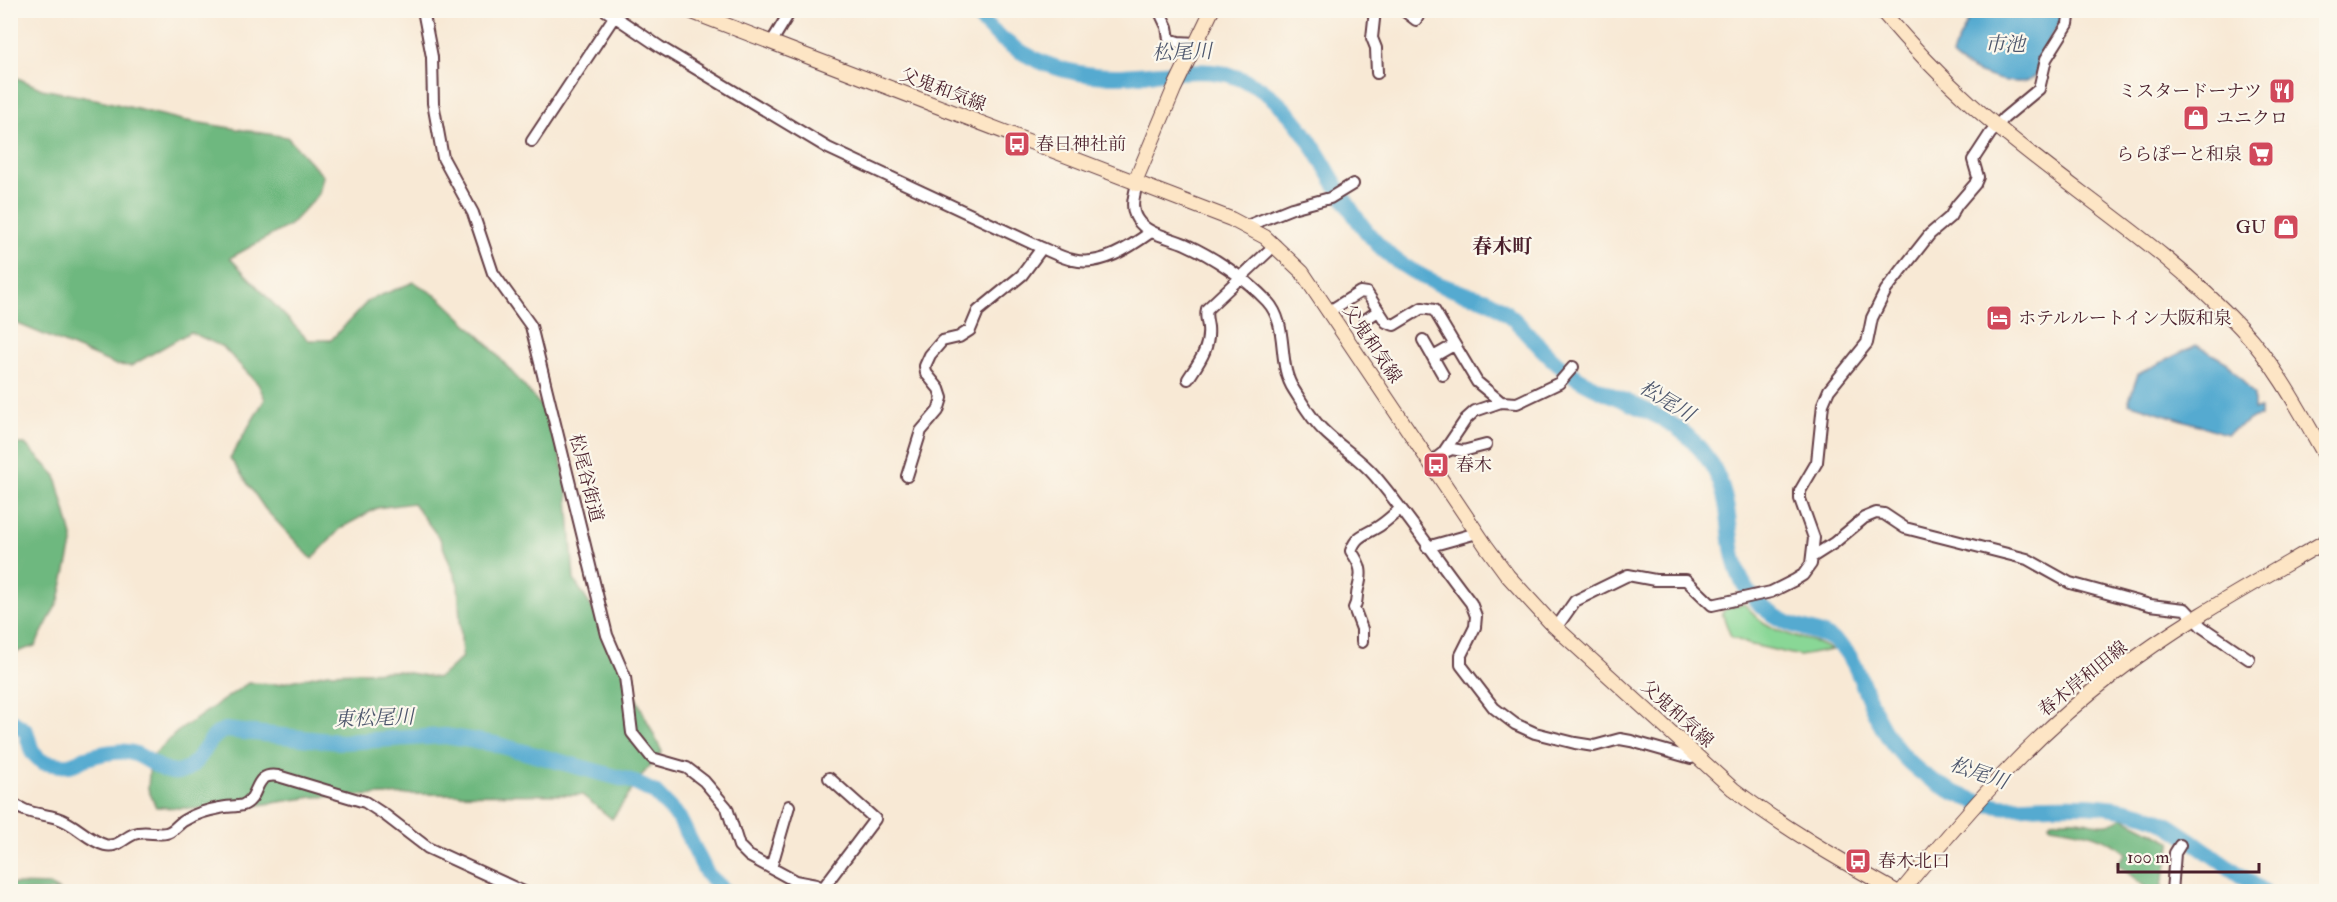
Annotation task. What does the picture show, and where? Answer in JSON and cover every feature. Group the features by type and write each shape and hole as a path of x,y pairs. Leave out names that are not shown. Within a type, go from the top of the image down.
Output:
{"main road":[{"name":"父鬼和気線","path":"687,10 1247,226 1275,245 1302,272 1508,576 1556,628 1754,805 1837,858 1899,891"},
{"path":"1137,184 1137,177 1174,89 1212,10"},
{"path":"1881,10 1904,38 1997,126 2155,247 2193,279 2222,308 2265,358 2326,457"},
{"name":"春木岸和田線","path":"1899,891 1984,793 2054,725 2113,674 2194,618 2326,541"}],"street":[{"name":"松尾谷街道","path":"423,10 432,57 433,103 443,158 473,213 494,273 531,326 607,635 624,677 632,733 652,758 687,768 704,781 728,808 739,846 749,856 771,868 793,886 827,890"},
{"path":"771,43 791,10"},
{"path":"1159,10 1167,27 1169,39 1194,47"},
{"path":"1375,10 1372,38 1376,48 1377,74"},
{"path":"1403,10 1416,20 1422,10"},
{"path":"1556,628 1575,601 1628,575 1655,580 1686,580 1712,606 1771,592 1803,574 1811,564 1814,538 1800,499 1800,490 1817,462 1823,404 1828,390 1867,343 1872,318 1886,290 1930,234 1950,217 1975,184 1978,177 1973,160 1997,126 2038,89 2046,59 2067,24 2070,10"},
{"path":"532,141 610,14 828,148 1042,248 1072,260 1086,262 1127,249 1151,232"},
{"path":"1137,184 1132,205 1137,220 1151,232 1185,244 1240,276 1275,312 1282,336 1284,372 1293,388 1323,431 1366,467 1471,603 1476,615 1475,627 1461,656 1461,665 1494,708 1515,724 1535,733 1575,743 1594,746 1620,740 1691,758 1697,756"},
{"path":"1247,226 1292,208 1330,198 1351,185"},
{"path":"1188,379 1206,353 1208,327 1205,316 1207,309 1275,245"},
{"path":"907,476 921,430 938,411 942,398 925,366 930,355 942,341 960,337 970,330 978,310 1022,275 1042,248"},
{"path":"1328,312 1360,292 1367,293 1386,322 1394,325 1422,308 1438,309 1454,345 1477,381 1501,402"},
{"path":"1365,320 1378,311"},
{"path":"1423,340 1443,375"},
{"path":"1433,357 1454,345"},
{"path":"1443,453 1466,419 1475,411 1501,402 1517,403 1559,383 1573,367"},
{"path":"1430,463 1452,449 1463,451 1486,446"},
{"path":"1362,642 1362,629 1354,608 1358,601 1356,591 1362,572 1361,564 1351,551 1354,542 1361,534 1377,528 1400,509"},
{"path":"1812,556 1834,543 1864,518 1876,513 1884,514 1905,528 2028,559 2070,583 2150,605 2185,609 2202,627 2249,659"},
{"path":"1427,547 1477,533"},
{"path":"10,801 28,812 60,818 95,841 108,846 133,834 166,833 183,820 218,808 244,805 268,774 365,802 386,815 428,848 524,891"},
{"path":"827,890 875,819 829,778"},
{"path":"771,868 789,806"},
{"path":"2172,891 2175,853 2180,845"}],"green space":[{"path":"11,75 42,89 182,120 287,137 323,176 319,194 290,225 230,258 308,340 331,340 369,300 414,282 440,298 484,340 550,416 567,484 574,580 596,614 662,752 643,774 612,819 582,795 420,794 313,797 226,810 156,807 148,789 150,758 177,732 248,683 278,684 327,673 398,671 437,678 446,672 462,657 458,584 440,539 413,503 377,508 341,528 312,559 265,509 230,458 265,399 258,384 223,347 190,332 131,366 116,365 11,321"},
{"path":"10,444 25,444 56,476 73,540 59,600 35,646 11,654"},
{"path":"1744,604 1761,621 1777,630 1813,641 1832,650 1800,656 1748,644 1731,637 1722,613 1727,608"},
{"path":"2123,817 2172,842 2161,889 2150,891 2117,864 2126,853 2118,847 2091,834 2049,824 2051,821 2070,820 2105,824"},
{"path":"11,884 49,885 60,891 11,891"}],"water":[{"name":"市池","path":"1973,11 2061,11 2063,17 2045,47 2035,76 2025,81 2015,82 1979,73 1952,56"},
{"path":"2196,345 2228,363 2254,395 2254,409 2260,409 2260,416 2254,417 2227,434 2128,403 2138,374"}],"waterway":[{"name":"松尾川","path":"974,10 997,35 1010,45 1036,60 1060,69 1110,76 1212,72 1229,75 1262,90 1283,108 1301,129 1359,222 1376,243 1397,261 1434,282 1489,301 1510,316 1554,361 1580,380 1672,424 1688,436 1709,460 1720,483 1727,507 1737,569 1749,592 1777,617 1823,635 1842,647 1855,665 1881,725 1897,749 1919,771 1964,797 1988,804 2013,807 2097,806 2132,811 2151,817 2181,833 2264,892"},
{"name":"東松尾川","path":"10,720 26,731 32,752 42,762 69,765 96,755 122,752 134,753 168,771 176,772 190,767 213,738 225,730 340,742 445,736 495,744 631,781 655,793 679,818 707,874 726,892"}],"place":[{"name":"ミスタードーナツ","path":"2282,91"},
{"name":"ユニクロ","path":"2196,118"},
{"name":"春日神社前","path":"1017,144"},
{"name":"ららぽーと和泉","path":"2261,154"},
{"name":"GU","path":"2286,227"},
{"name":"ホテルルートイン大阪和泉","path":"1999,318"},
{"name":"春木","path":"1436,465"},
{"name":"春木北口","path":"1858,861"}],"district":[{"name":"春木町","path":"1502,246"}]}
